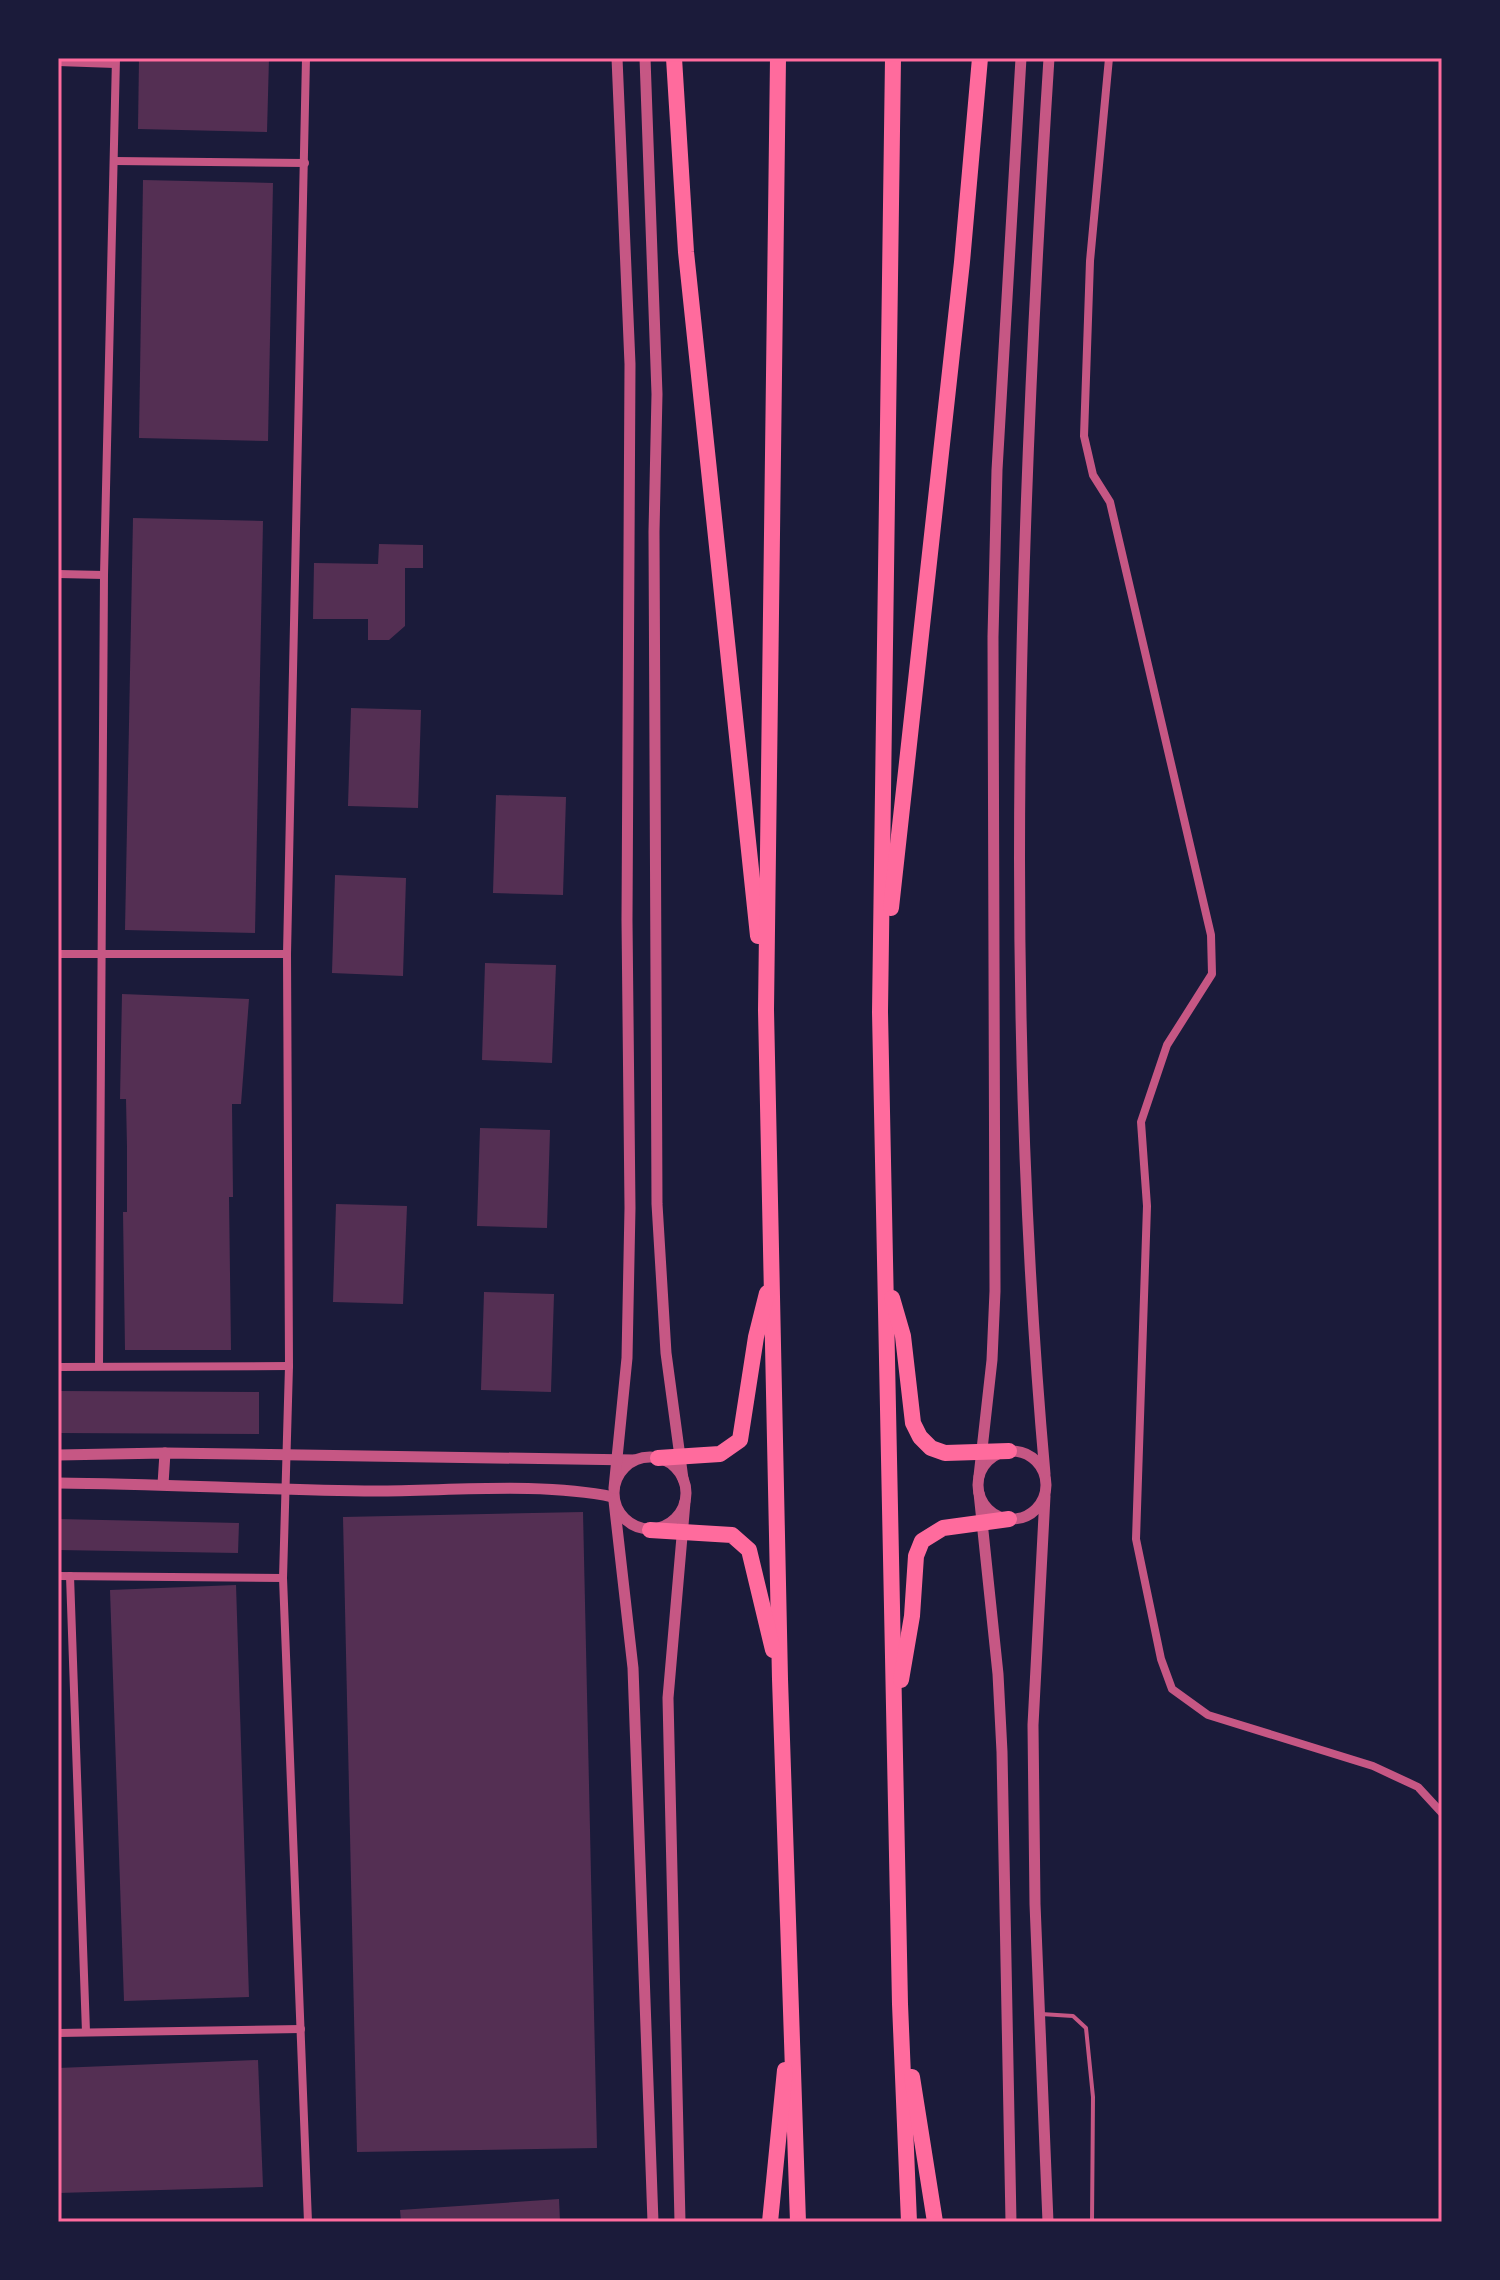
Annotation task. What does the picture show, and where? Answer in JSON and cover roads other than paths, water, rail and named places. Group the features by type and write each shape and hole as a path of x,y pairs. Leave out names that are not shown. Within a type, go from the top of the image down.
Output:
{"highway":[{"path":"674,58 686,252 766,1010"},
{"path":"778,58 766,1010 780,1679 798,2222"},
{"path":"893,58 880,1012 900,2004 909,2222"},
{"path":"880,1012 962,262 980,58"},
{"path":"658,1458 728,1451 744,1433 750,1366 770,1280"},
{"path":"886,1281 903,1336 913,1423 920,1437 938,1451 983,1454 1009,1451"},
{"path":"895,1704 908,1646 918,1548 935,1530 1009,1519"},
{"path":"650,1530 738,1537 749,1550 780,1679"},
{"path":"900,2004 935,2222"},
{"path":"770,2222 791,2013"}],"street":[{"path":"306,58 287,954 289,1366 283,1578 308,2222"},
{"path":"617,58 630,364 627,936 630,1208 627,1358 614,1495 633,1668 653,2222"},
{"path":"645,58 657,394 654,532 657,1204 666,1353 685,1502 668,1698 680,2222"},
{"path":"1011,2222 1002,1752 998,1674 981,1523 979,1476 995,1291 993,637 997,470 1021,58"},
{"path":"1048,2222 1039,2014 1033,1725 1045,1474 1025,1207 1022,804 1030,357 1049,58"},
{"path":"1109,58 1090,261 1084,436 1093,475 1110,502 1211,935 1212,974 1167,1045 1141,1122 1147,1206 1136,1539 1161,1659 1172,1689 1208,1715 1373,1766 1418,1787 1442,1813"},
{"path":"58,62 116,61 104,575 99,1366"},
{"path":"115,161 305,163"},
{"path":"58,574 104,575"},
{"path":"58,954 287,954"},
{"path":"58,1367 289,1366"},
{"path":"676,1431 684,1447 696,1456"},
{"path":"979,1476 990,1459 1009,1451 1031,1456 1045,1474"},
{"path":"163,1484 165,1453"},
{"path":"58,1455 165,1453 286,1458 615,1461 658,1458 668,1462 683,1479"},
{"path":"634,1460 617,1477 614,1495 627,1522 650,1530 673,1522 685,1502"},
{"path":"58,1483 285,1490 564,1491 614,1495"},
{"path":"979,1493 990,1511 1009,1519 1031,1514 1045,1496"},
{"path":"681,1554 689,1540 704,1532"},
{"path":"58,1576 283,1578"},
{"path":"70,1576 86,2032"},
{"path":"58,2033 301,2029"}],"lane":[{"path":"1039,2014 1073,2016 1086,2028 1093,2097 1092,2222"}]}
